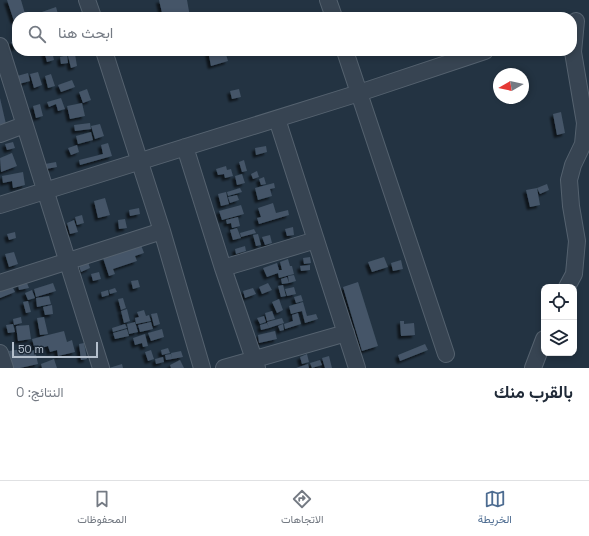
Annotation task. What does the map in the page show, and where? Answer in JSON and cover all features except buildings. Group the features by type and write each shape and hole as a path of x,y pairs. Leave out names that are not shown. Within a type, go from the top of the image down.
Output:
{"street":[{"path":"87,0 91,12"},
{"path":"328,0 332,12"},
{"path":"577,31 579,20"},
{"path":"0,46 101,368"},
{"path":"106,56 162,231 202,368"},
{"path":"347,56 446,354"},
{"path":"0,205 359,94 471,56"},
{"path":"569,284 574,274 577,240 571,206 569,180 573,165 583,144 585,123 574,56"},
{"path":"277,119 357,368"},
{"path":"0,134 24,125"},
{"path":"185,147 255,364"},
{"path":"0,283 162,231"},
{"path":"223,268 316,240"},
{"path":"224,368 255,364 346,333"},
{"path":"533,368 541,347"},
{"path":"0,353 5,368"}]}
